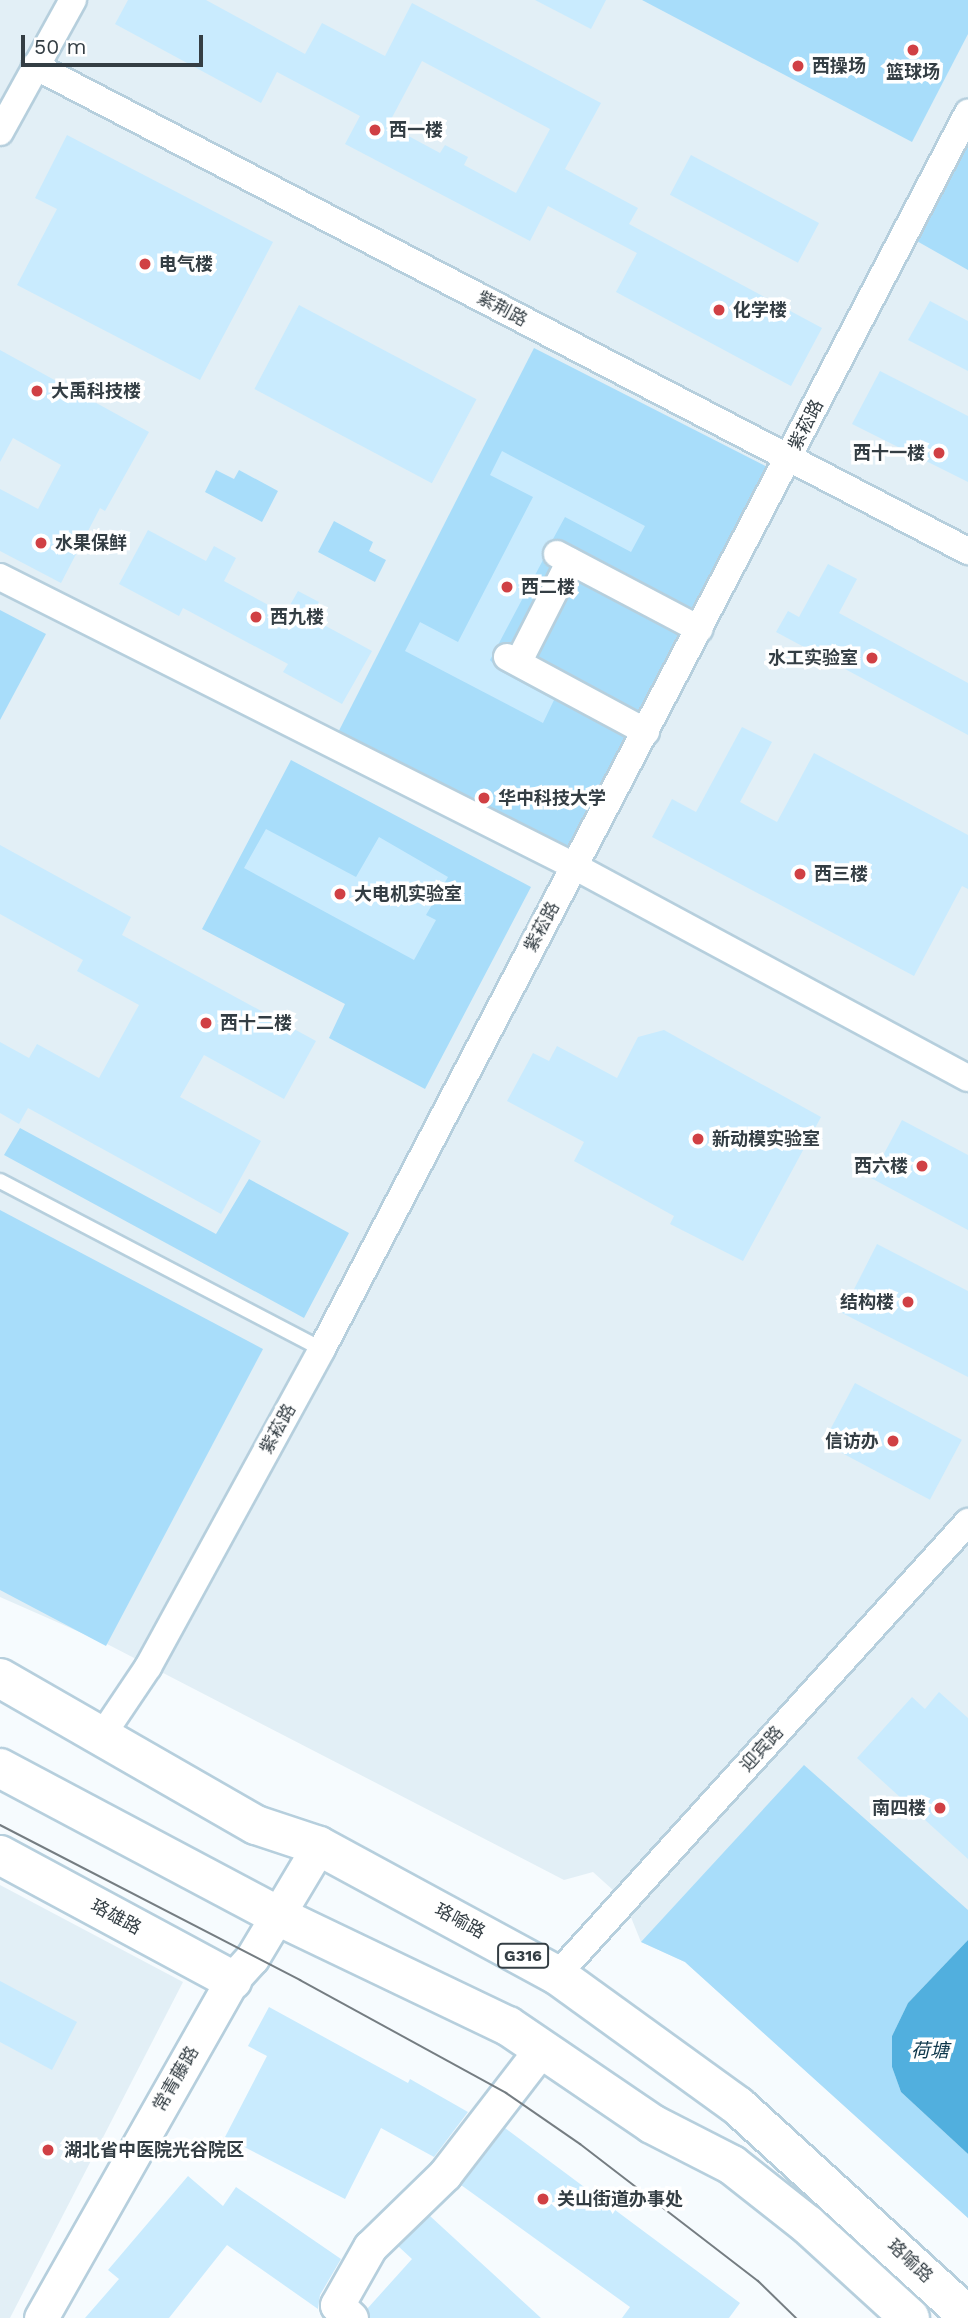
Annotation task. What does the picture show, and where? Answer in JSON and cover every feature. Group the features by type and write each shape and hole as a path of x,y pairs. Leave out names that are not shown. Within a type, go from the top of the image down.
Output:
{"main road":[{"name":"珞喻路","path":"0,1678 103,1734 256,1825 319,1846 557,1975 738,2106 968,2316"},
{"path":"0,1768 278,1916 508,2026 652,2124 732,2165 790,2209 909,2318"},
{"name":"珞雄路","path":"0,1855 232,1980"}],"street":[{"path":"0,132 73,0"},
{"name":"紫荆路","path":"35,66 968,551"},
{"name":"紫菘路","path":"103,1734 148,1667 322,1349 968,113"},
{"path":"646,732 513,659 564,557 699,629"},
{"path":"0,577 574,866 968,1078"},
{"name":"迎宾路","path":"557,1975 968,1522"},
{"name":"常青藤路","path":"41,2318 232,1980 252,1958 319,1846"},
{"path":"338,2314 370,2247 445,2174 542,2048"}],"lane":[{"path":"0,1181 322,1349"}],"shaded area":[{"name":"华中科技大学","path":"0,0 968,0 968,2218 685,1962 641,1942 624,1900 593,1872 564,1880 109,1645 0,1597"},
{"path":"642,0 968,0 968,34 912,142"},
{"path":"968,141 968,270 915,240"},
{"path":"534,348 767,467 570,855 337,736"},
{"path":"216,470 234,479 239,470 278,491 262,522 205,492"},
{"path":"334,521 373,542 369,551 386,560 375,582 318,552"},
{"path":"0,610 46,634 0,720"},
{"path":"291,760 531,887 425,1089 329,1038 345,1004 202,929"},
{"path":"20,1128 216,1234 249,1179 349,1233 304,1318 4,1155"},
{"path":"0,1210 263,1349 106,1646 0,1590"},
{"path":"804,1765 968,1910 968,1940 908,2003 892,2036 892,2067 901,2092 968,2154 968,2218 685,1962 641,1942"},
{"name":"湖北省中医院光谷院区","path":"0,1885 183,1982 10,2318 0,2318"}],"water":[{"name":"荷塘","path":"968,1940 968,2154 901,2092 892,2067 892,2036 908,2003"}],"building":[{"path":"128,0 206,0 305,54 322,23 385,56 412,3 601,103 565,169 638,208 629,224 822,328 791,386 616,292 637,253 548,206 530,241 345,144 360,116 277,72 261,103 115,24","holes":["422,61 550,129 516,193 464,165 468,157 445,145 440,153 388,125"]},
{"path":"535,0 606,0 591,29"},
{"name":"电气楼","path":"67,135 273,242 200,380 17,285 57,209 35,198"},
{"path":"691,155 819,223 798,263 670,195"},
{"path":"930,301 968,321 968,371 908,340"},
{"path":"299,305 476,399 432,483 254,389"},
{"name":"大禹科技楼","path":"0,350 149,432 105,511 100,508 61,583 0,551 0,489 38,509 61,465 13,438 0,462"},
{"name":"西十一楼","path":"880,371 968,416 968,482 852,424"},
{"name":"西二楼","path":"502,451 645,526 631,552 565,517 553,539 543,547 543,560 490,660 500,671 554,700 543,723 405,651 420,622 458,642 533,497 490,475"},
{"name":"西九楼","path":"148,530 206,561 214,546 236,558 224,581 285,614 298,591 319,602 311,618 372,651 342,704 283,672 288,664 183,608 179,616 119,584"},
{"name":"水工实验室","path":"828,564 857,579 839,613 968,683 968,735 776,632 788,611 799,617"},
{"name":"西三楼","path":"742,727 772,742 740,802 777,822 814,753 968,835 968,889 962,886 914,976 652,837 672,799 696,812"},
{"name":"大电机实验室","path":"266,829 356,877 379,837 448,877 426,915 436,920 414,960 244,868"},
{"name":"西十二楼","path":"0,845 131,917 122,935 316,1041 284,1099 204,1055 180,1097 261,1141 221,1214 28,1108 19,1124 0,1113 0,1042 29,1058 37,1044 99,1078 139,1005 77,971 83,960 0,914"},
{"name":"新动模实验室","path":"664,1030 821,1117 743,1261 670,1224 674,1216 574,1161 584,1142 507,1101 533,1053 549,1061 557,1046 617,1078 638,1037"},
{"name":"西六楼","path":"902,1120 968,1155 968,1230 871,1178"},
{"name":"结构楼","path":"877,1244 968,1291 968,1377 842,1313"},
{"name":"信访办","path":"855,1383 962,1440 930,1500 823,1443"},
{"name":"南四楼","path":"939,1692 968,1718 968,1859 857,1758 912,1697 925,1709"},
{"path":"0,1981 77,2022 52,2070 0,2042"},
{"path":"269,2007 408,2083 410,2079 468,2112 434,2157 381,2128 345,2199 225,2137 267,2056 248,2046"},
{"path":"505,2128 740,2303 729,2318 622,2318 630,2307 461,2185"},
{"path":"188,2176 223,2206 236,2187 341,2259 320,2295 318,2309 227,2245 169,2318 85,2318 119,2279 108,2270"},
{"path":"430,2216 541,2318 370,2318 367,2309 412,2259 398,2246"}],"tram line":[{"path":"0,1825 300,1980 506,2093 580,2144 758,2281 796,2318"}],"place":[{"name":"篮球场","path":"913,50"},
{"name":"西操场","path":"798,66"},
{"name":"西一楼","path":"375,130"},
{"name":"电气楼","path":"145,264"},
{"name":"化学楼","path":"719,310"},
{"name":"大禹科技楼","path":"37,391"},
{"name":"西十一楼","path":"939,453"},
{"name":"水果保鲜","path":"41,543"},
{"name":"西二楼","path":"507,587"},
{"name":"西九楼","path":"256,617"},
{"name":"水工实验室","path":"872,658"},
{"name":"华中科技大学","path":"484,798"},
{"name":"西三楼","path":"800,874"},
{"name":"大电机实验室","path":"340,894"},
{"name":"西十二楼","path":"206,1023"},
{"name":"新动模实验室","path":"698,1139"},
{"name":"西六楼","path":"922,1166"},
{"name":"结构楼","path":"908,1302"},
{"name":"信访办","path":"893,1441"},
{"name":"南四楼","path":"940,1808"},
{"name":"湖北省中医院光谷院区","path":"48,2150"},
{"name":"关山街道办事处","path":"543,2199"}]}
